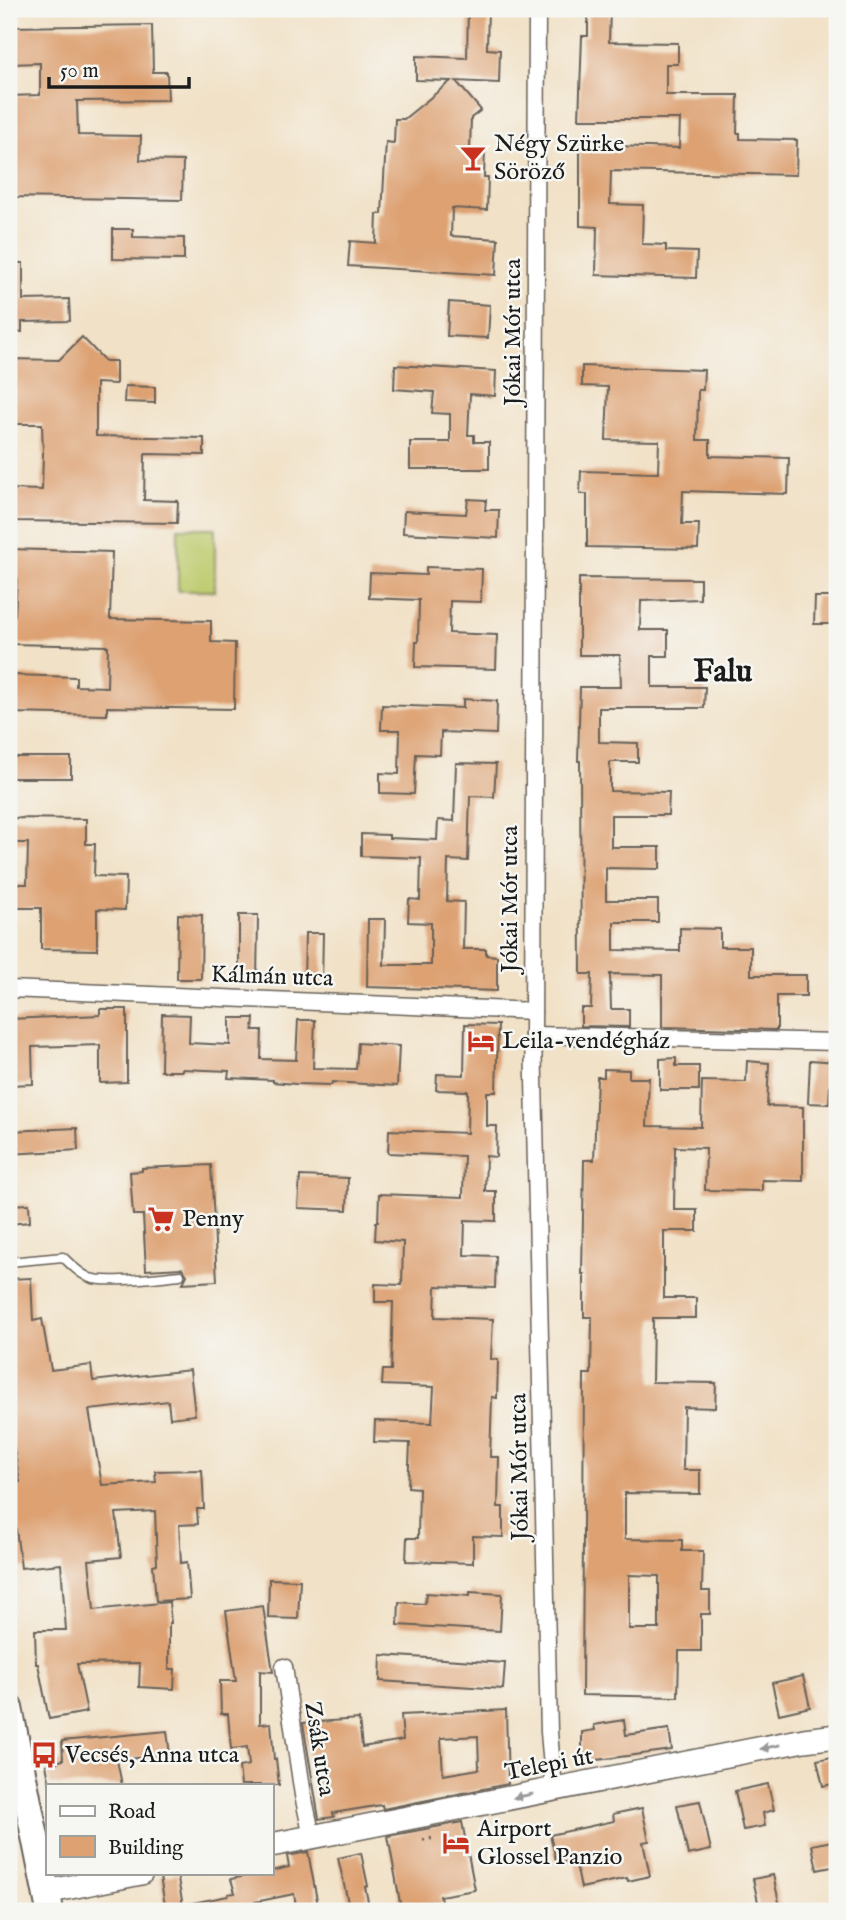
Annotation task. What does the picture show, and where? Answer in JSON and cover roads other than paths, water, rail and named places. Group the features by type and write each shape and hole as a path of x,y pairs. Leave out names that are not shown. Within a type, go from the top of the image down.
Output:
{"main road":[{"path":"9,1708 48,1901 138,1874"},
{"name":"Telepi út","path":"273,1845 804,1740 837,1737"}],"street":[{"name":"Jókai Mór utca","path":"537,9 533,1035 549,1732 554,1790"},
{"name":"Kálmán utca","path":"9,989 533,1011"},
{"path":"533,1035 837,1042"},
{"name":"Zsák utca","path":"284,1667 312,1837"}],"lane":[{"path":"9,1262 63,1257 90,1278 108,1280 180,1276"}],"place":[{"name":"Négy Szürke Söröző","path":"473,158"},
{"name":"Leila-vendégház","path":"481,1041"},
{"name":"Penny","path":"161,1219"},
{"name":"Vecsés, Anna utca","path":"44,1755"},
{"name":"Airport Glossel Panzio","path":"456,1843"}],"district":[{"name":"Falu","path":"723,672"}]}
